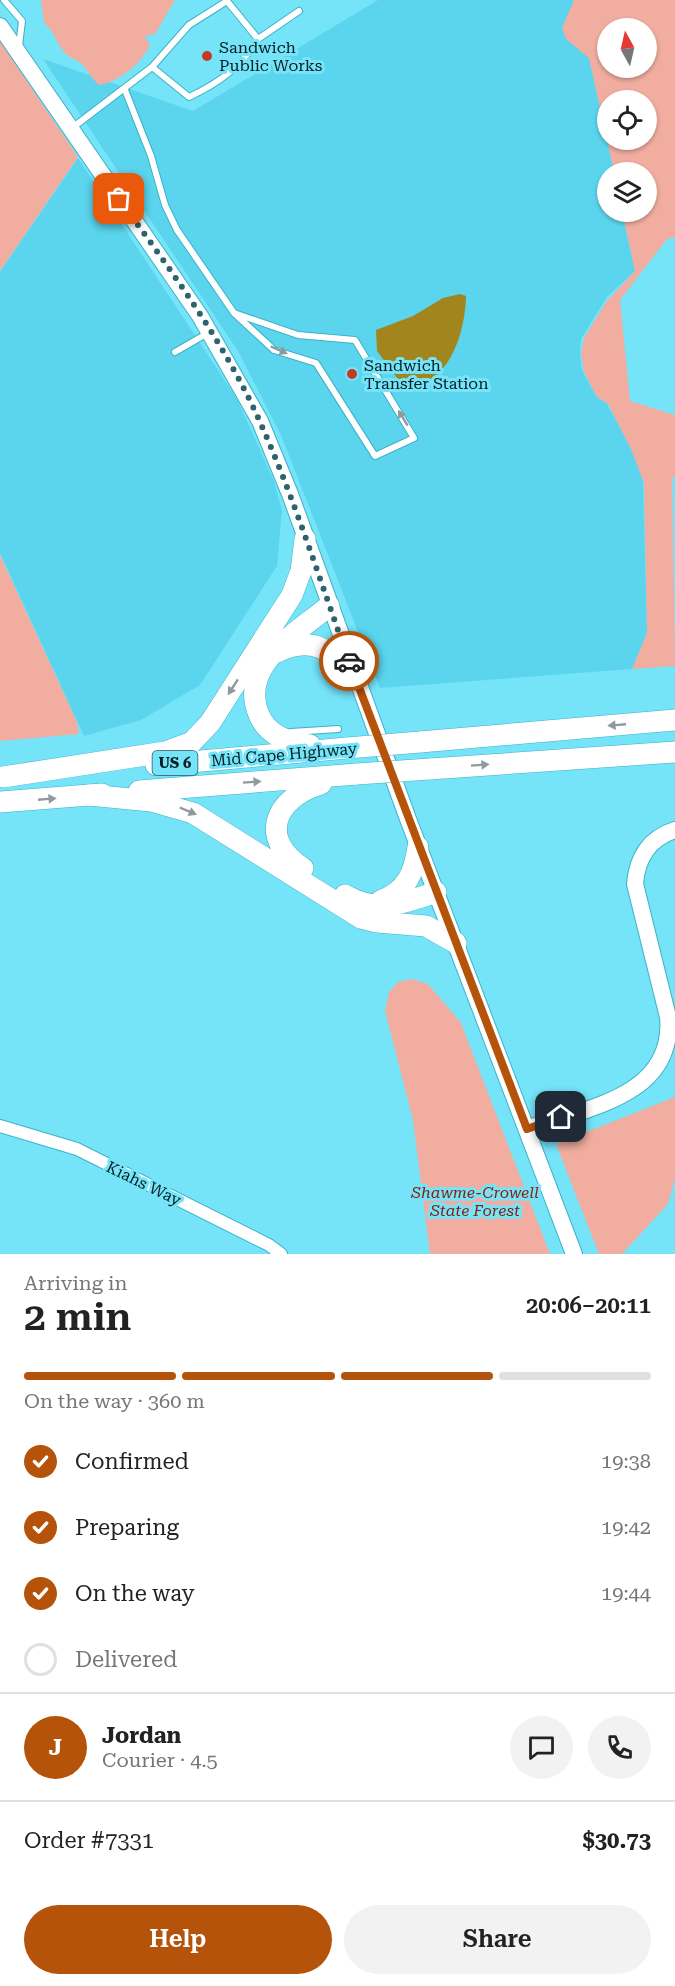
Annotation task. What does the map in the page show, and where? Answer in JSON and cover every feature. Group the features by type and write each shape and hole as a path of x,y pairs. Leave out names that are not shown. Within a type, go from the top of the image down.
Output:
{"highway":[{"path":"305,539 296,588 268,647 254,696 262,721 270,731 296,743 343,738"},
{"path":"2,790 185,747 205,730 268,647 283,643 328,602"},
{"path":"268,647 313,645 330,652 354,675"},
{"name":"Mid Cape Highway","path":"2,790 343,738 420,741 675,720"},
{"name":"Mid Cape Highway","path":"2,790 89,795 675,752"},
{"path":"357,774 303,790 290,798 279,818 278,839 282,850 290,859 354,900 368,905 393,906 439,898"},
{"path":"89,795 158,802 193,813 353,914 369,920 426,926 456,943"},
{"path":"368,905 392,896 404,886 413,873 418,847"},
{"path":"392,922 439,898"}],"main road":[{"path":"0,26 69,130 210,332 260,421 290,494 418,847 574,1254"},
{"path":"527,1129 603,1102 637,1087 653,1073 664,1058 669,1039 668,1017 635,884 637,868 644,852 655,840 675,830"}],"street":[{"name":"Kiahs Way","path":"0,1126 76,1149 269,1245 281,1254"}],"lane":[{"path":"4,0 22,21 18,52"},
{"path":"69,130 125,90 152,67 189,25 227,1 258,39"},
{"path":"152,67 189,97 212,87 244,61 258,39 299,11"},
{"path":"125,90 151,156 165,206 177,230 234,313 274,350 316,363 375,456 414,438 355,340 298,334 234,313"},
{"path":"175,352 210,332"}],"shaded area":[{"path":"378,0 577,0 597,93 597,150 609,150 612,162 597,162 597,222 624,222 635,271 607,297 581,339 580,354 582,370 596,396 607,404 632,449 643,481 647,633 632,669 380,688 281,435 238,351 43,59 193,111"},
{"path":"78,158 237,399 274,481 282,511 277,566 200,685 141,720 84,736 0,553 0,272"},
{"path":"460,294 466,296 465,311 458,342 451,356 432,378 419,384 403,386 377,351 376,330 413,316 443,298"}],"green space":[{"path":"41,0 175,0 155,34 145,36 150,45 136,65 122,76 99,85 81,63 68,56 59,45 51,30 44,23"},
{"path":"574,0 675,0 675,237 667,239 620,300 630,401 675,415 675,476 672,478 675,666 632,669 647,633 644,483 631,449 608,404 597,397 584,372 581,353 584,338 606,302 635,271 624,222 657,222 657,162 612,162 609,150 657,150 657,90 597,90 597,94 589,58 566,39 562,28"},
{"path":"0,41 78,157 0,271"},
{"path":"0,555 77,722 79,734 0,741"},
{"name":"Shawme-Crowell State Forest","path":"412,979 428,984 461,1023 550,1254 430,1254 413,1120 385,1011 389,992 398,982"},
{"name":"Shawme-Crowell State Forest","path":"675,1097 675,1178 668,1204 622,1254 599,1254 556,1144"}],"way so far":[{"path":"119,199 210,332 260,421 290,494 349,661"}],"place":[{"name":"Sandwich Public Works","path":"207,56"},
{"name":"Sandwich Transfer Station","path":"352,374"}],"route":[{"path":"349,661 527,1129 561,1117"}]}
